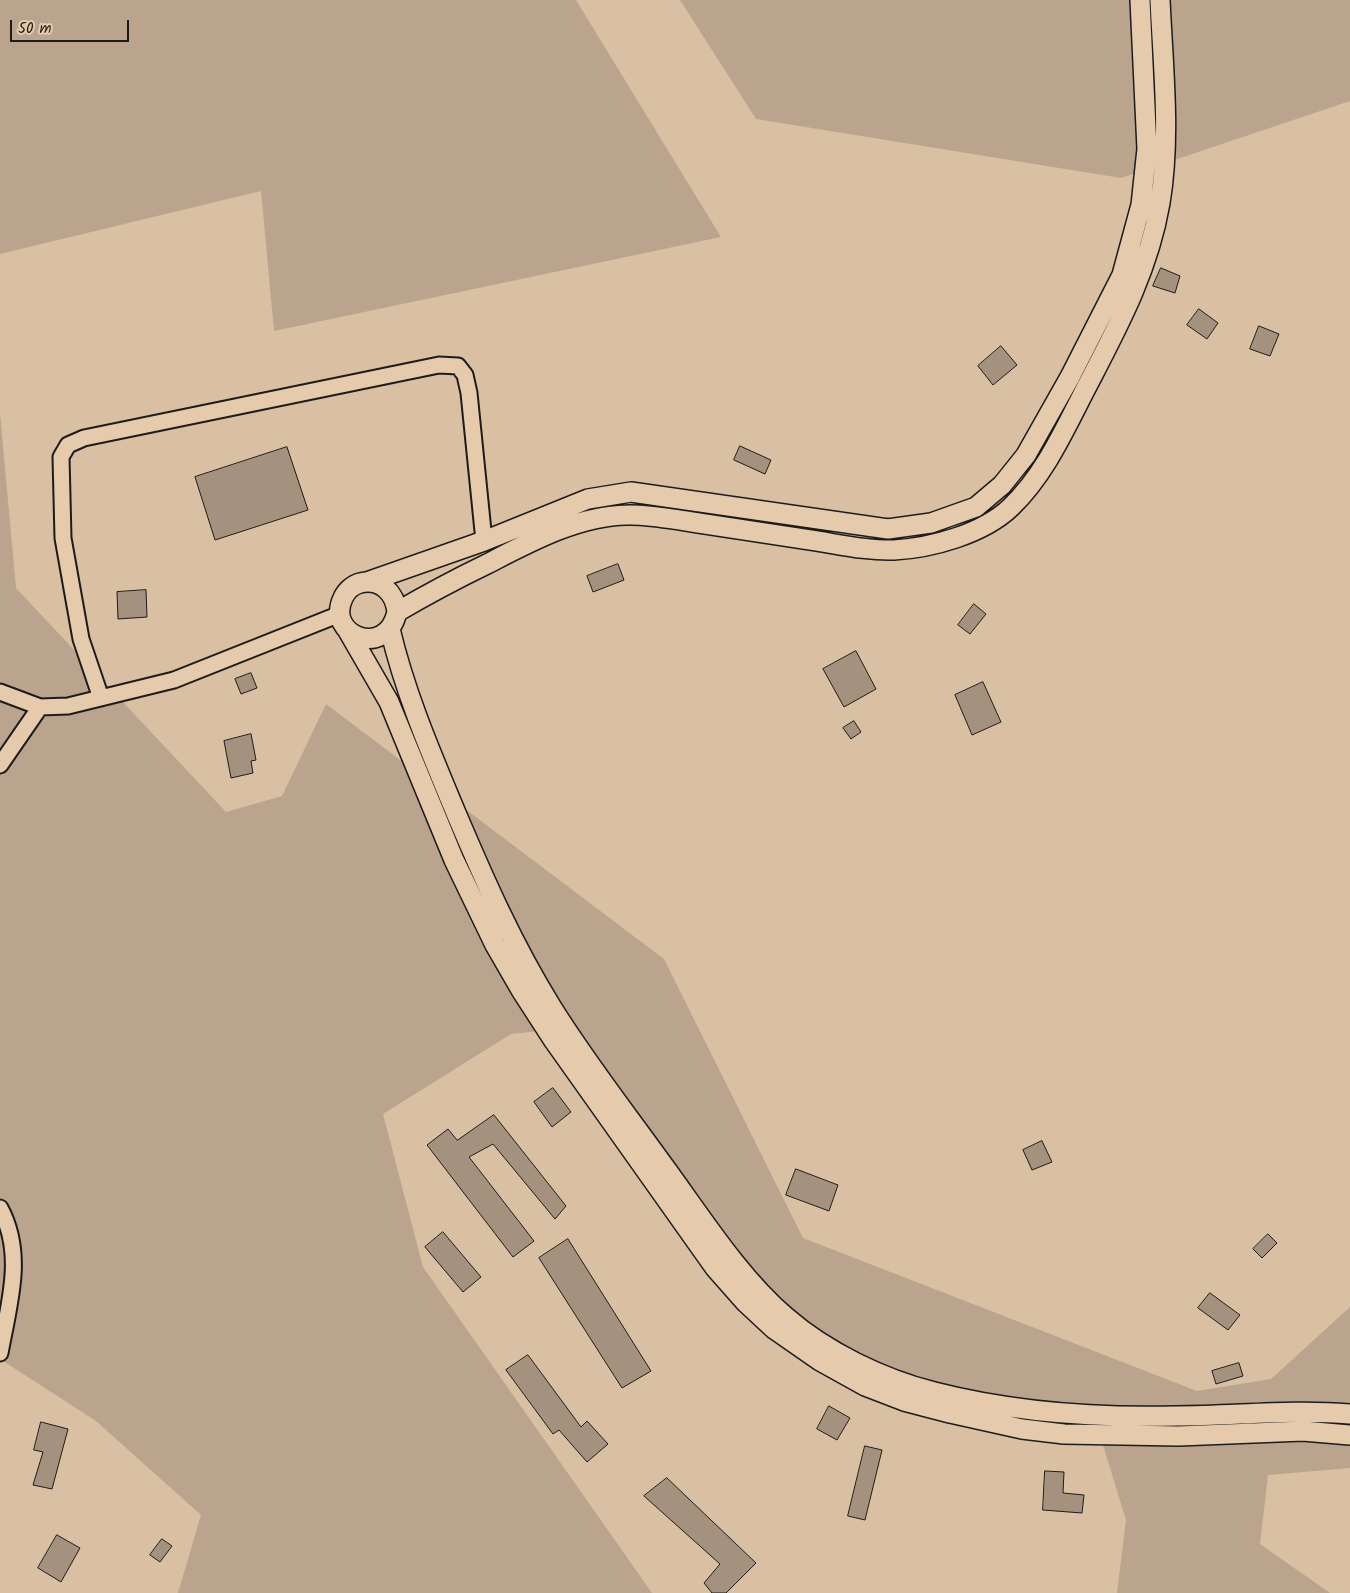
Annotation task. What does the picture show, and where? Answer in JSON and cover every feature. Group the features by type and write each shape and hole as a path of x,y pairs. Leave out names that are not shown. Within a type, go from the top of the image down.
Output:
{"street":[{"path":"1140,0 1147,149 1141,206 1122,275 1070,377 1026,455 1002,485 976,507 931,523 888,529 632,492 588,498 484,541 358,584 350,589 340,605 344,622 388,702 454,860 495,946 521,990 593,1097 715,1268 745,1302 774,1329 820,1361 865,1386 904,1401 1022,1429 1064,1434 1117,1436 1178,1436 1303,1431 1350,1435"},
{"path":"344,622 355,636 364,639 374,639 382,635 393,621 435,590 526,543 581,522 627,514 667,518 853,547 893,550 925,546 954,538 985,526 1010,508 1048,462 1136,287 1150,248 1160,203 1164,165 1165,118 1160,0"},
{"path":"101,698 81,639 63,538 61,457 68,445 84,438 439,365 458,366 465,374 469,393 484,541"},
{"path":"367,582 385,587 392,594 396,603 393,621 396,654 416,717 488,888 551,1007 717,1239 762,1295 788,1319 834,1351 882,1374 932,1391 971,1400 1037,1410 1112,1417 1272,1413 1350,1414"},
{"path":"0,692 40,707 68,706 174,680 344,622"},
{"path":"0,765 40,707"},
{"path":"0,1208 6,1219 12,1244 14,1272 0,1353"}],"shaded area":[{"path":"0,0 576,0 721,237 274,331 261,191 0,254"},
{"path":"680,0 1350,0 1350,101 1121,178 756,119"},
{"path":"0,413 16,588 226,812 282,796 326,704 664,959 803,1238 1197,1391 1271,1379 1350,1307 1350,1468 1268,1475 1260,1544 1330,1593 1117,1593 1126,1520 1091,1406 850,1379 685,1196 569,1028 511,1034 383,1114 423,1267 652,1593 178,1593 201,1515 96,1421 0,1359"}],"building":[{"path":"1161,268 1180,276 1175,293 1153,286"},
{"path":"1199,309 1218,323 1207,339 1187,325"},
{"path":"1259,326 1279,334 1270,356 1250,349"},
{"path":"1001,346 1017,365 993,385 978,366"},
{"path":"740,446 771,460 765,474 734,460"},
{"path":"287,447 308,510 215,540 195,477"},
{"path":"618,564 624,580 593,592 587,576"},
{"path":"146,590 147,617 118,619 117,592"},
{"path":"974,604 986,614 970,634 958,625"},
{"path":"856,651 876,689 844,707 823,669"},
{"path":"251,673 257,688 241,694 235,679"},
{"path":"983,682 1001,722 972,735 955,695"},
{"path":"854,721 861,732 851,739 843,728"},
{"path":"251,734 256,760 251,761 253,773 231,778 224,741"},
{"path":"553,1088 571,1112 552,1127 534,1102"},
{"path":"494,1115 566,1206 555,1219 493,1144 469,1157 534,1241 513,1257 427,1145 448,1129 457,1140"},
{"path":"1042,1141 1052,1162 1032,1170 1023,1150"},
{"path":"796,1169 838,1185 829,1211 786,1195"},
{"path":"443,1232 481,1277 463,1292 425,1247"},
{"path":"1268,1234 1277,1243 1262,1258 1253,1249"},
{"path":"568,1239 651,1371 622,1388 539,1258"},
{"path":"1210,1293 1240,1315 1228,1330 1198,1308"},
{"path":"528,1355 581,1427 587,1421 608,1444 587,1462 559,1430 553,1434 506,1370"},
{"path":"1239,1363 1243,1376 1216,1384 1212,1371"},
{"path":"829,1406 850,1418 837,1440 817,1429"},
{"path":"41,1422 68,1429 52,1489 33,1485 43,1452 34,1450"},
{"path":"865,1446 882,1450 865,1520 848,1516"},
{"path":"1045,1471 1064,1472 1063,1493 1084,1495 1082,1513 1043,1510"},
{"path":"667,1478 756,1563 726,1593 712,1593 704,1583 720,1564 644,1496"},
{"path":"57,1535 80,1548 61,1582 38,1568"},
{"path":"162,1539 172,1546 160,1562 150,1555"}]}
